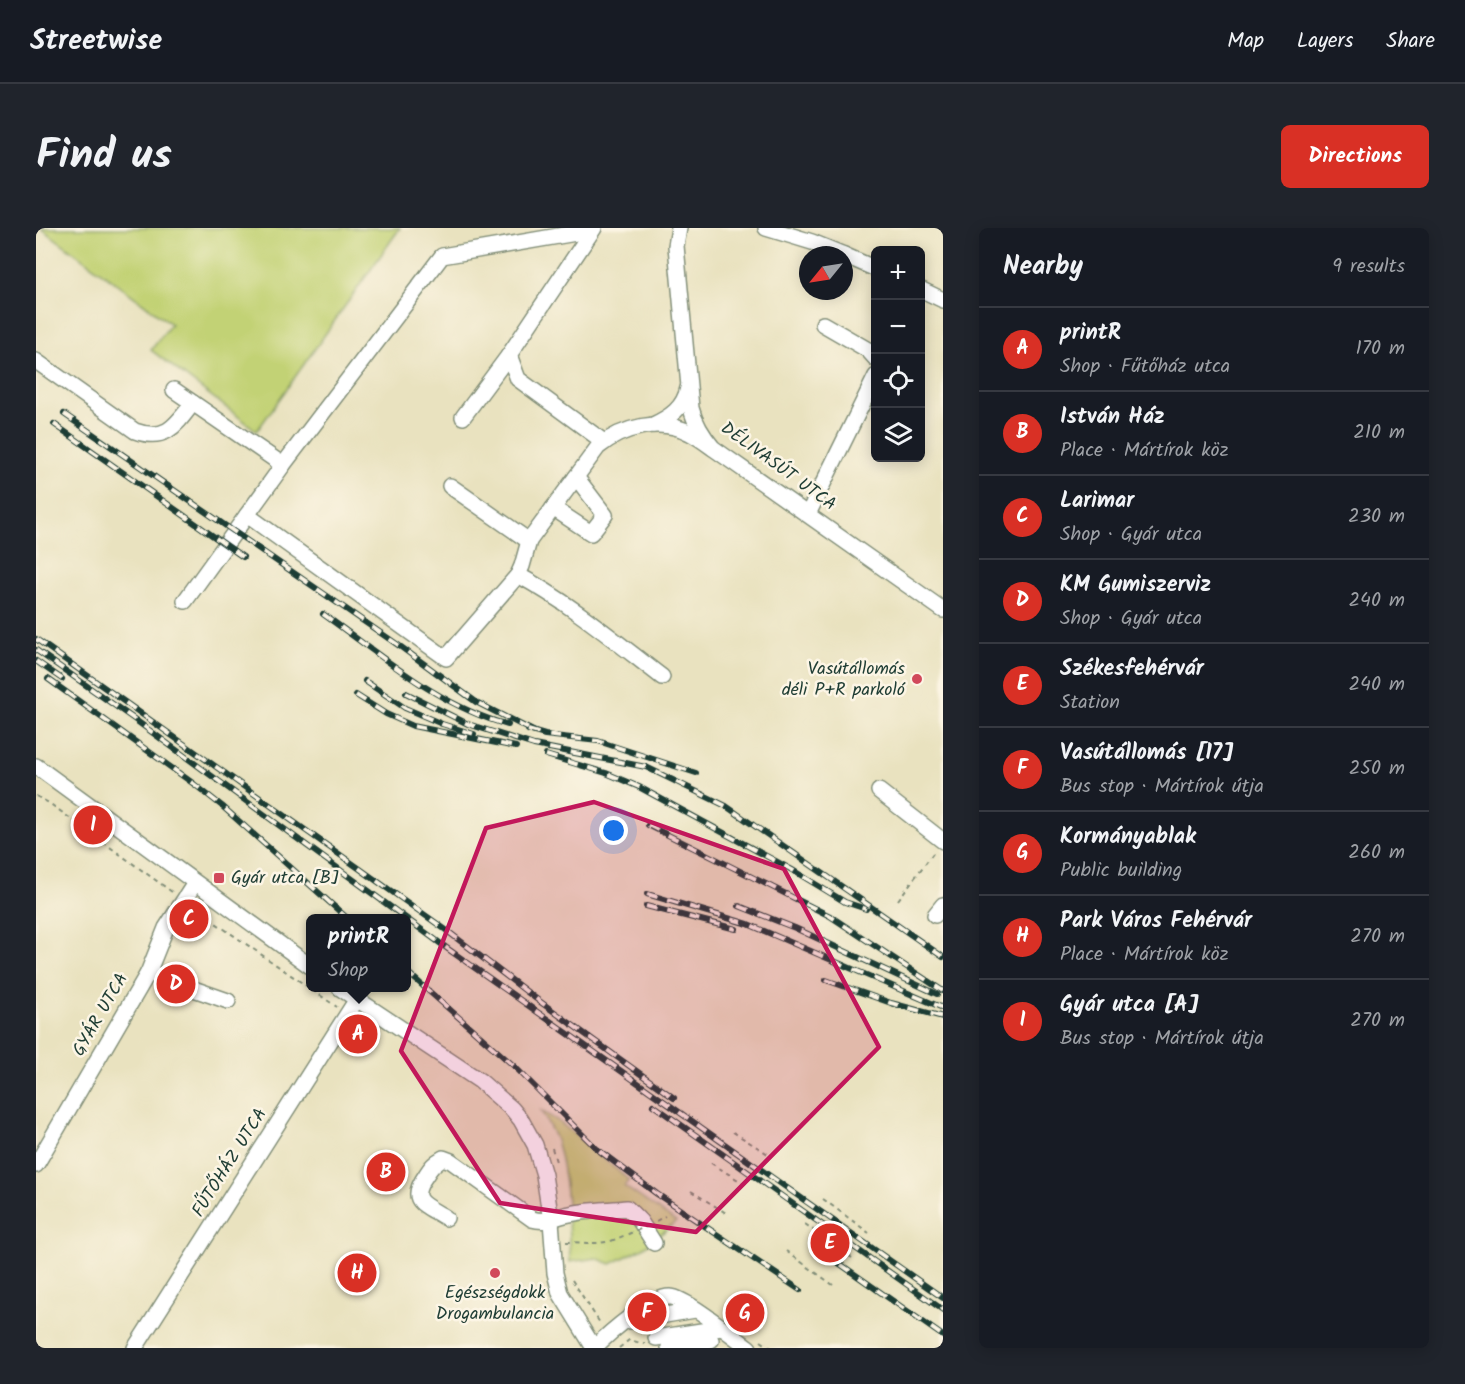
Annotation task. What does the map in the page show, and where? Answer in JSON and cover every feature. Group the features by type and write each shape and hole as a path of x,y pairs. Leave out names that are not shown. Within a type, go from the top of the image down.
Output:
{"street":[{"path":"185,601 283,465 442,256 576,232 579,228"},
{"path":"463,417 509,356 594,228"},
{"name":"DÉLIVASÚT UTCA","path":"679,228 676,246 688,384 694,419 705,438 713,448 943,609"},
{"path":"766,228 822,246"},
{"path":"853,259 871,267"},
{"path":"925,291 943,300"},
{"path":"823,324 871,354"},
{"path":"509,356 518,379 604,442"},
{"path":"38,367 135,431 147,435 159,435 170,430 193,403"},
{"path":"489,381 518,379"},
{"path":"247,515 446,658 518,575 528,542 598,447 632,429 653,425 666,419 680,407 688,384"},
{"path":"808,514 871,386"},
{"path":"174,390 283,465"},
{"path":"653,425 689,432 713,448"},
{"path":"553,508 591,533 605,515 576,477"},
{"path":"450,486 528,542"},
{"path":"518,575 551,593 578,612 662,677"},
{"path":"38,772 306,963"},
{"path":"879,791 943,840"},
{"name":"GYÁR UTCA","path":"36,1165 148,973 166,928 195,883"},
{"path":"148,973 228,1001"},
{"path":"344,992 354,1005 480,1081 512,1109 528,1132 540,1159 547,1191 555,1273 560,1293 594,1348 624,1322 662,1297 674,1297 701,1314 735,1341"},
{"name":"FŰTŐHÁZ UTCA","path":"135,1348 354,1005"},
{"path":"446,1218 421,1202 417,1195 417,1187 434,1162 443,1158 451,1161 532,1219 541,1222 551,1221 564,1215 627,1208 640,1221 654,1243"},
{"path":"642,1328 701,1314"},
{"path":"624,1322 633,1323 642,1328 662,1345 735,1341"}],"path":[{"path":"36,796 50,803 306,986"},
{"path":"898,900 943,840"},
{"path":"315,992 339,1009 354,1005"},
{"path":"733,1132 768,1154"},
{"path":"711,1162 742,1183"},
{"path":"691,1191 726,1213"},
{"path":"823,1199 869,1233"},
{"path":"805,1224 852,1258"},
{"path":"563,1242 597,1244 611,1241 648,1226"},
{"path":"786,1251 832,1285"},
{"path":"569,1272 584,1302 602,1326"},
{"path":"619,1348 629,1340 662,1345"}],"highlighted area":[{"path":"594,802 784,869 879,1047 696,1232 500,1203 401,1051 486,828"}],"green space":[{"path":"41,228 400,228 257,431 151,350 171,324"},
{"path":"541,1111 557,1120 629,1180 624,1186 676,1222 643,1248 611,1264 596,1258 570,1262 563,1170 556,1140"}],"railway":[{"path":"64,414 401,647 476,702 535,732"},
{"path":"54,424 243,557"},
{"path":"323,614 434,692 482,716 508,725"},
{"path":"36,639 446,930 535,998 674,1098"},
{"path":"36,650 400,914"},
{"path":"36,661 62,679"},
{"path":"48,679 222,806 343,914"},
{"path":"365,681 405,708 442,724 474,734"},
{"path":"406,693 468,724 534,745 646,767 726,806 943,957"},
{"path":"356,695 386,714 413,726 516,747"},
{"path":"528,730 545,735 598,741 696,773"},
{"path":"546,755 606,773 639,787 794,871 845,902 866,909"},
{"path":"648,825 830,916 943,991"},
{"path":"647,894 748,924 943,1008"},
{"path":"646,906 736,929"},
{"path":"739,906 795,928 937,994"},
{"path":"411,922 943,1298"},
{"path":"411,975 514,1066 597,1149 657,1194 800,1290"},
{"path":"826,980 891,1003 943,1017"},
{"path":"653,1105 943,1310"},
{"path":"823,1252 943,1336"}],"place":[{"name":"Vasútállomás déli P+R parkoló","path":"917,679"},
{"name":"Gyár utca [A]","path":"93,825"},
{"name":"Gyár utca [B]","path":"219,878"},
{"name":"Larimar","path":"189,919"},
{"name":"KM Gumiszerviz","path":"176,984"},
{"name":"printR","path":"358,1034"},
{"name":"István Ház","path":"386,1172"},
{"name":"Székesfehérvár","path":"830,1243"},
{"name":"Park Város Fehérvár","path":"357,1273"},
{"name":"Egészségdokk Drogambulancia","path":"495,1273"},
{"name":"Vasútállomás [17]","path":"647,1312"},
{"name":"Kormányablak","path":"745,1313"}]}
